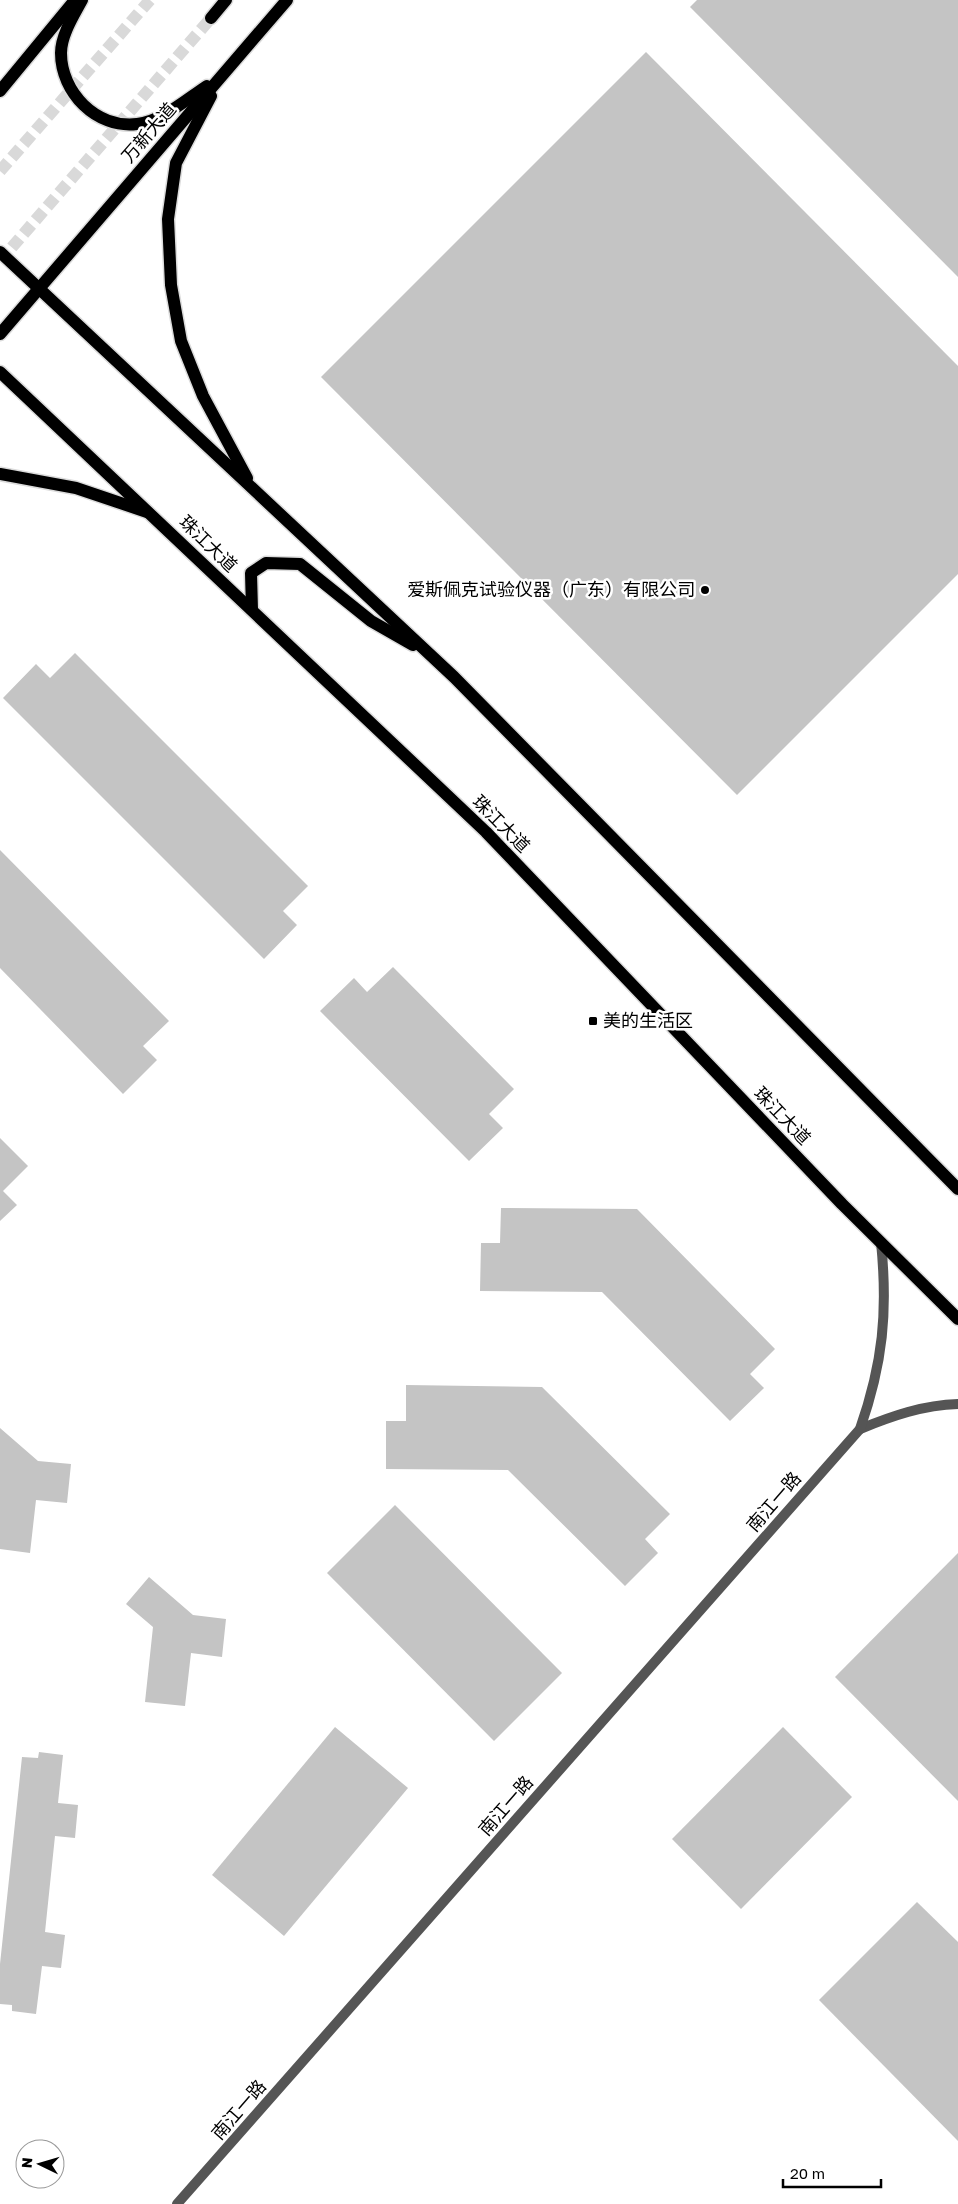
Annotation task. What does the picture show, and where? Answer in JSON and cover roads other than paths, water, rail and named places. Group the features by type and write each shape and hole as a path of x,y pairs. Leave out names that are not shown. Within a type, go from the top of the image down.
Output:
{"main road":[{"path":"0,91 75,0"},
{"path":"82,0 69,23 61,52 66,81 82,106 108,121 137,124 166,114 221,76"},
{"path":"210,18 226,0"},
{"name":"万新大道","path":"0,334 287,0"},
{"path":"221,76 176,163 168,219 171,285 181,341 202,396 252,486"},
{"path":"0,252 430,654 958,1189"},
{"name":"珠江大道","path":"0,372 486,832 881,1242 958,1319"},
{"path":"0,474 76,488 151,514"},
{"path":"252,610 251,573 266,562 300,564 371,621 430,654"}],"street":[{"path":"860,1429 872,1393 881,1356 885,1280 881,1242"},
{"path":"860,1429 899,1413 940,1404 958,1404"},
{"name":"南江一路","path":"177,2204 860,1429"}],"tunnel":[{"path":"0,171 150,0"},
{"path":"0,261 211,18"}],"place":[{"name":"爱斯佩克试验仪器（广东）有限公司","path":"705,590"},
{"name":"美的生活区","path":"593,1021"}]}
